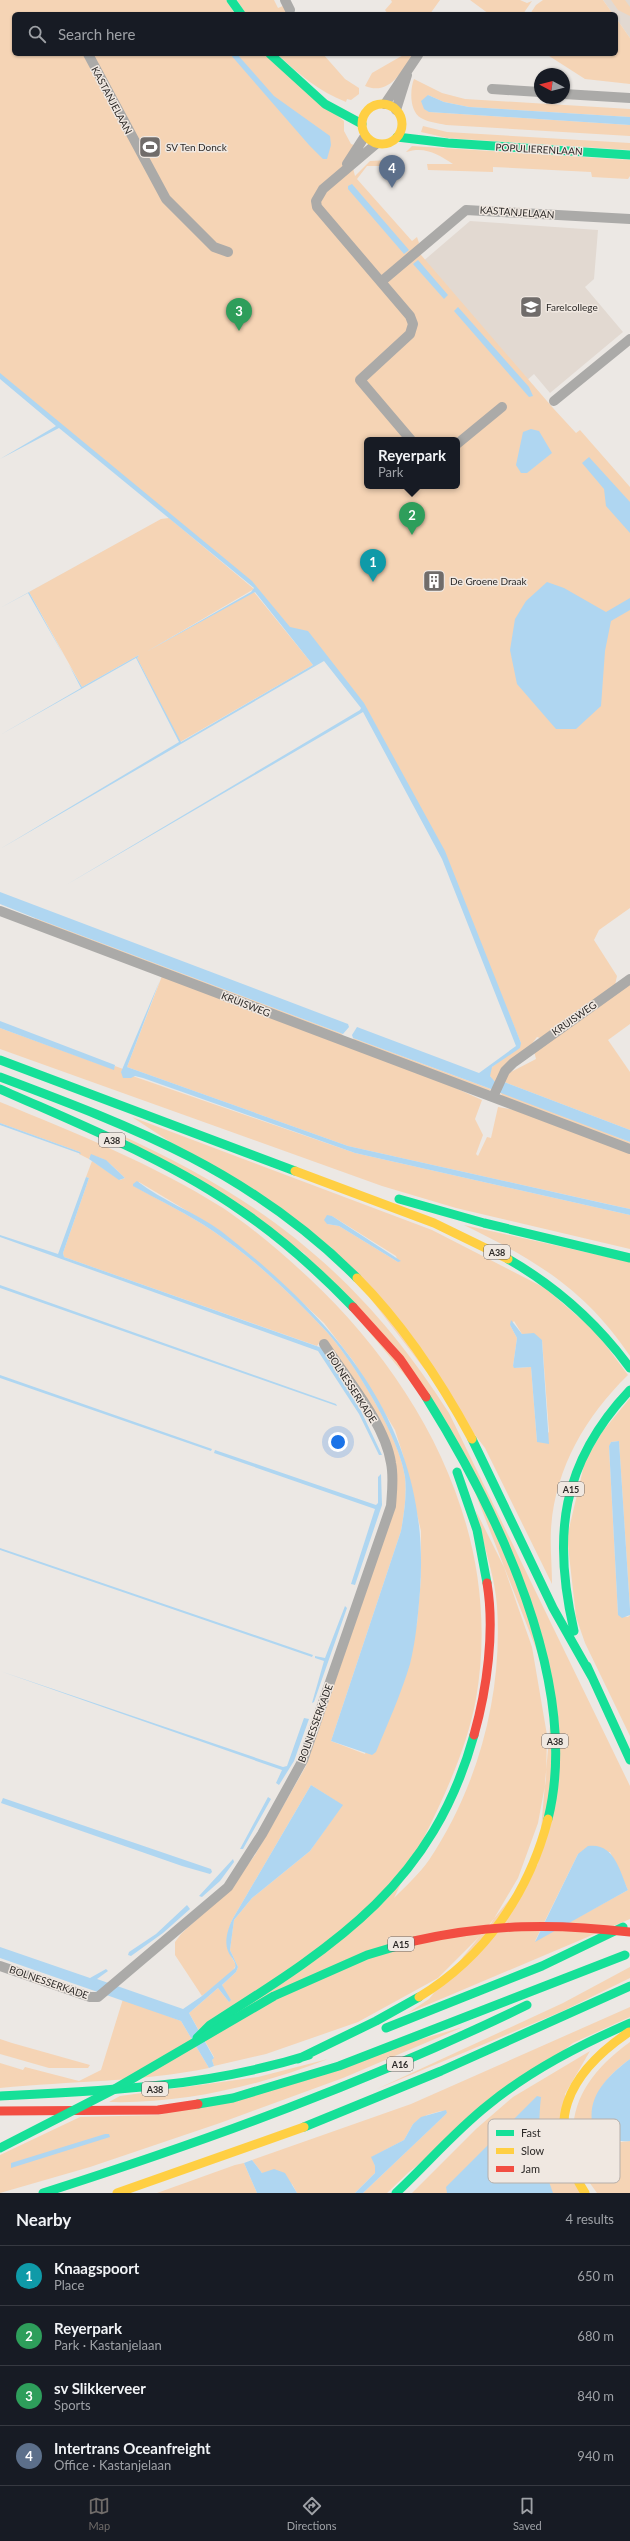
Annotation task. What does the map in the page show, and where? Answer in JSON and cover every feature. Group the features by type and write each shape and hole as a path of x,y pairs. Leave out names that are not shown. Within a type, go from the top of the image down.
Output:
{"main road":[{"path":"232,1 240,12"},
{"path":"272,56 325,104 362,124"},
{"path":"306,87 355,108 368,110"},
{"path":"385,104 396,110 400,115 402,126 397,137 388,143 376,144 365,136 362,124 368,110 373,106 385,104"},
{"name":"POPULIERENLAAN","path":"402,126 448,143"},
{"name":"POPULIERENLAAN","path":"397,137 448,143 630,155"},
{"name":"A38","path":"0,1060 434,1223 516,1262 552,1286 576,1306 602,1333 629,1366"},
{"name":"A38","path":"0,1076 168,1144 212,1169 252,1193 300,1229 366,1287 423,1357 474,1443 553,1608 592,1677 630,1760"},
{"name":"A38","path":"0,1090 112,1140 198,1183 273,1233 347,1300 398,1358 449,1432 470,1473 514,1572 543,1662 552,1703 555,1736 553,1795 546,1828 526,1880 511,1906 472,1956 445,1980 405,2008 298,2059"},
{"name":"A38","path":"335,1186 395,1198 484,1223 630,1258"},
{"name":"A38","path":"0,2148 99,2098 192,2044 210,2025 321,1952 370,1912 402,1877 430,1840 453,1798 472,1750 483,1704 489,1665 491,1623 487,1577 478,1534 465,1491 448,1452 421,1402 384,1343"},
{"name":"A15","path":"592,1677 578,1642 564,1591 562,1540 566,1506 574,1476 588,1445 606,1418 630,1390"},
{"name":"A15","path":"192,2044 280,1992 352,1960 417,1939 479,1928 523,1924 592,1927 630,1932"},
{"name":"A38","path":"0,2096 162,2088 226,2078 298,2059 441,2008 542,1966 630,1924"},
{"name":"A16","path":"43,2193 167,2153 315,2098 421,2055 537,2000 628,1954"},
{"name":"A16","path":"0,2111 158,2110 233,2098 340,2066 628,1954"},
{"name":"A16","path":"117,2193 190,2169 400,2089 630,1986"},
{"path":"396,2193 488,2105 549,2063 630,2023"},
{"path":"565,2119 567,2103 574,2085 585,2068 630,2031"},
{"path":"580,2183 585,2193"}],"street":[{"path":"285,0 290,10"},
{"name":"KASTANJELAAN","path":"89,56 166,199 214,247 228,252"},
{"path":"385,104 417,56"},
{"path":"396,110 410,68"},
{"path":"492,89 534,92"},
{"path":"570,94 630,98"},
{"path":"343,171 365,136"},
{"path":"376,144 343,171 320,193 316,201 317,207 382,281 410,316 413,324 412,330 360,380 408,437"},
{"name":"KASTANJELAAN","path":"382,281 466,210 630,219"},
{"path":"554,401 630,339"},
{"path":"460,442 502,407"},
{"name":"KRUISWEG","path":"0,911 495,1090 630,1149"},
{"name":"KRUISWEG","path":"495,1090 505,1071 530,1049 630,979"},
{"name":"BOLNESSERKADE","path":"0,1966 90,1997 98,1997 228,1887 262,1834 303,1760 388,1519 391,1506 392,1473 388,1450 372,1416 324,1344"}],"shaded area":[{"path":"0,0 226,0 234,12 12,12 12,56 266,56 344,121 344,131 351,144 354,145 350,156 355,176 370,161 390,160 392,166 367,166 357,179 412,241 417,237 419,243 415,248 553,408 576,433 580,430 630,487 630,908 599,930 594,940 617,976 615,985 540,1038 537,1037 495,1083 490,1076 490,1069 521,1043 445,859 370,717 327,660 289,628 253,584 0,374"},
{"path":"237,0 274,0 278,8 283,6 288,12 245,12"},
{"path":"391,0 440,0 431,12 386,12 385,10 392,2"},
{"path":"470,0 520,0 527,3 532,1 524,12 486,12"},
{"path":"543,0 603,0 612,12 531,12 536,5"},
{"path":"603,0 630,0 630,38 618,21 618,12 612,12"},
{"path":"611,0 625,0 630,7 630,16 618,10"},
{"path":"618,21 630,38 630,84 585,79 549,56 618,56"},
{"path":"279,56 325,56 345,79 359,88 359,94 351,100 347,99 346,102 326,93"},
{"path":"402,56 412,56 399,75 388,85 381,88 365,86 372,73"},
{"path":"414,79 442,93 465,99 630,109 630,117 469,107 444,102 428,95 429,112 630,125 630,136 446,125 423,119 417,115 412,105 412,88"},
{"path":"423,126 447,132 630,143 630,150 447,138 421,132"},
{"path":"412,146 630,160 630,176 628,179 592,177 591,172 493,167 493,172 428,170 427,164 453,164 431,152 413,150 406,152"},
{"name":"Farelcollege","path":"470,221 598,230 594,279 585,287 623,332 550,393 534,374 525,382 421,263"},
{"path":"169,518 254,589 146,652 254,592 313,665 180,742 137,658 139,655 82,687 29,592 161,519"},
{"path":"35,918 343,1034 340,1036 35,920"},
{"path":"162,976 440,1081 482,1100 475,1119 483,1135 476,1154 478,1156 487,1137 491,1138 498,1107 516,1110 630,1153 630,1209 348,1146 127,1067"},
{"path":"630,984 630,1024 608,1040 630,1072 630,1130 504,1082 505,1075 536,1059 534,1051"},
{"path":"0,1028 113,1069 115,1066 123,1069 121,1072 355,1153 630,1215 630,1249 456,1208 382,1186 0,1049"},
{"path":"353,1038 491,1089 489,1091 355,1042"},
{"path":"499,1090 630,1142 630,1146 503,1097"},
{"path":"0,1102 142,1163 223,1208 267,1241 299,1269 350,1320 388,1367 420,1416 446,1468 466,1523 478,1580 482,1639 476,1699 462,1751 430,1826 394,1898 429,1860 446,1832 474,1771 484,1739 491,1706 496,1673 498,1639 497,1606 491,1571 476,1511 504,1567 532,1647 547,1735 546,1780 538,1823 518,1878 489,1927 438,1978 358,2022 266,2054 214,2066 212,2060 214,2057 189,2013 218,1988 229,2002 222,1985 236,1972 238,1967 230,1950 234,1920 252,1898 310,1851 342,1805 311,1785 232,1920 228,1932 228,1948 236,1965 232,1972 202,1996 175,1955 175,1942 181,1934 232,1886 255,1855 306,1766 391,1519 393,1462 335,1353 322,1339 317,1346 64,1257 63,1253 89,1178 86,1177 92,1161 120,1180 125,1178 109,1163 101,1158 90,1156 89,1159 79,1154 80,1152 0,1123","holes":["139,1182 219,1230 274,1276 324,1323 354,1362 395,1430 403,1455 421,1531 421,1578 417,1624 365,1754 331,1741 401,1531 406,1491 405,1477 401,1460 385,1420 361,1378 324,1329 285,1290 243,1253 194,1219 134,1186"]},
{"path":"132,1117 432,1230 545,1288 596,1332 628,1375 598,1408 575,1445 566,1465 554,1507 551,1529 552,1584 485,1448 331,1247","holes":["332,1216 396,1256 398,1262 339,1226 327,1224","514,1321 522,1334 542,1340 549,1432 537,1442 531,1367 515,1368 513,1366 517,1338 510,1325"]},
{"path":"114,1132 168,1158 217,1185 262,1214 304,1246 343,1281 380,1320 415,1364 449,1413 630,1786 630,1919 408,2013 429,1999 538,1864 553,1692 451,1431 304,1253","holes":["610,1852 628,1890 535,1941 578,1854"]},
{"path":"464,1225 630,1262 630,1356 595,1312 557,1278 514,1251"},
{"path":"630,1398 630,1609 619,1441 611,1442 609,1447 618,1615 628,1617 630,1615 630,1736 585,1643 576,1617 567,1537 585,1461 602,1432"},
{"path":"630,1967 630,1978 563,2011 377,2089 563,2003"},
{"path":"123,1999 181,2021 209,2068 183,2073 131,2079 0,2088 0,2063 23,2070 25,2067 79,2081 101,2070"},
{"path":"630,2007 630,2017 573,2043 409,2172 387,2193 363,2193 447,2113 441,2111 427,2115 413,2124 404,2140 372,2157 375,2166 375,2173 355,2193 297,2193 292,2184 262,2173 252,2160 411,2104"},
{"path":"463,2027 343,2078 220,2123 90,2167 0,2193 0,2155 80,2117 159,2115"},
{"path":"0,2039 90,2065 88,2068 49,2068 0,2054"},
{"path":"630,2042 630,2059 622,2065 602,2086 594,2103 592,2119 575,2119 576,2110 583,2092 595,2074"},
{"path":"590,2051 565,2094 569,2119 488,2119 488,2183 579,2183 581,2193 412,2193 476,2129 513,2097"},
{"path":"328,2059 302,2069 248,2085 220,2091 165,2100 109,2102 120,2096 258,2077"},
{"path":"620,2141 630,2141 630,2193 597,2193 591,2183 620,2183"},
{"path":"244,2163 257,2193 157,2193 235,2165"}],"water":[{"path":"232,56 239,56 274,96 330,136 331,145 327,159 323,159"},
{"path":"428,95 444,102 469,107 630,117 630,125 429,112 424,109 421,101"},
{"path":"352,184 409,250 404,254 348,189 348,186"},
{"path":"418,260 448,295 444,299 413,264"},
{"path":"458,307 529,387 533,396 529,397 454,311"},
{"path":"0,373 252,581 290,627 308,631 364,703 445,851 521,1043 520,1048 492,1067 490,1076 496,1083 504,1082 630,1130 630,1142 501,1093 494,1088 491,1089 353,1038 352,1035 357,1027 479,1073 516,1046 442,859 363,712 66,885 360,710 361,708 324,661 0,849 179,742 136,658 0,735 81,688 69,665 82,687 139,655 137,658 181,742 313,665 255,592 146,652 251,592 254,588 59,428 0,459 56,426 0,379"},
{"path":"531,429 539,431 552,453 527,473 521,473 516,465 523,432"},
{"path":"589,457 630,502 630,533 606,506 604,489 582,463"},
{"path":"547,582 564,588 606,612 630,598 630,610 611,621 605,651 601,706 576,729 556,729 517,684 510,650 515,619 526,601"},
{"path":"29,592 64,656 28,593 0,608"},
{"path":"0,892 348,1024 349,1027 343,1034 35,918 0,904"},
{"path":"160,980 127,1067 348,1146 630,1209 630,1215 355,1153 143,1078 135,1076 131,1078 123,1078 121,1072"},
{"path":"0,1021 115,1065 114,1070 0,1028"},
{"path":"0,1123 80,1152 81,1154 0,1125"},
{"path":"91,1154 106,1160 125,1178 119,1180 89,1159"},
{"path":"86,1177 89,1178 63,1253 64,1257 322,1348 361,1411 382,1455 379,1455 359,1414 318,1351 0,1237 0,1235 58,1254"},
{"path":"137,1181 157,1195 221,1231 264,1267 304,1304 339,1343 370,1386 394,1431 411,1480 420,1533 420,1591 418,1618 410,1664 376,1752 372,1755 331,1741 401,1531 406,1484 401,1461 394,1442 385,1421 361,1378 324,1329 285,1290 243,1253 184,1213 133,1186 133,1184"},
{"path":"327,1215 332,1216 401,1261 398,1262 339,1226 327,1224 324,1220"},
{"path":"0,1285 336,1404 337,1406 0,1288"},
{"path":"511,1320 522,1334 534,1333 542,1340 549,1444 537,1442 531,1367 514,1368 513,1366 517,1338 510,1325"},
{"path":"0,1375 212,1449 211,1451 0,1378"},
{"path":"619,1441 630,1609 630,1615 622,1618 618,1615 609,1446 611,1442"},
{"path":"215,1450 376,1505 378,1503 378,1477 381,1474 382,1505 355,1585 351,1584 375,1509 214,1453"},
{"path":"0,1548 313,1655 312,1657 0,1550"},
{"path":"345,1606 347,1608 314,1702 312,1703 324,1661 315,1658 315,1656 325,1658"},
{"path":"0,1671 283,1767 287,1766 304,1718 309,1719 294,1761 279,1785 276,1783 282,1770"},
{"path":"311,1785 343,1805 310,1851 252,1898 234,1920 230,1950 238,1967 236,1972 222,1985 231,2000 229,2002 218,1988 189,2013 214,2058 212,2060 214,2066 209,2068 181,2021 0,1958 0,1947 90,1978 106,1969 108,1971 97,1979 183,2009 202,1996 235,1968 235,1963 228,1951 226,1943 232,1920"},
{"path":"268,1797 271,1799 243,1849 240,1849"},
{"path":"3,1798 211,1869 212,1872 210,1874 182,1866 1,1803"},
{"path":"588,1846 597,1846 610,1853 619,1867 628,1890 535,1942 578,1854"},
{"path":"233,1859 234,1862 220,1881 202,1897 199,1896"},
{"path":"187,1905 190,1909 163,1933 131,1956 128,1955 129,1952 156,1934"},
{"path":"630,2059 630,2141 620,2141 620,2119 592,2119 592,2109 599,2090 605,2081"},
{"path":"537,2096 541,2097 539,2119 514,2119"},
{"path":"446,2110 447,2113 444,2116 363,2193 355,2193 375,2173 375,2166 371,2157 404,2140 413,2124 421,2117"},
{"path":"109,2134 110,2137 11,2168 11,2163"},
{"path":"488,2145 488,2183 550,2183 553,2193 447,2193 446,2187"},
{"path":"252,2160 262,2173 274,2169 285,2173 297,2193 257,2193 244,2163"}],"traffic: fast":[{"path":"231,0 240,12"},
{"path":"272,56 325,104 362,124"},
{"path":"397,137 448,143 630,155"},
{"path":"0,1060 295,1171"},
{"path":"0,1077 145,1135 190,1157 233,1181 276,1209 317,1241 357,1278"},
{"path":"0,1089 94,1130 155,1160 215,1193 287,1245 353,1307"},
{"path":"399,1199 484,1223 630,1258"},
{"path":"508,1259 543,1282 575,1307 604,1336 630,1368"},
{"path":"574,1631 567,1596 564,1564 564,1532 568,1502 576,1473 589,1445 607,1417 630,1390"},
{"path":"426,1397 453,1442 479,1491 504,1544 526,1599 543,1655 553,1711 555,1766 548,1819"},
{"path":"472,1439 553,1608 592,1677"},
{"path":"457,1472 477,1530 487,1583"},
{"path":"587,1666 630,1760"},
{"path":"197,2038 210,2025 298,1968 337,1938 373,1907 405,1872 432,1833 456,1788 474,1735"},
{"path":"386,2028 542,1966 623,1927"},
{"path":"0,2148 113,2090 274,1996 367,1955 414,1941"},
{"path":"198,2104 233,2098 339,2066 625,1955"},
{"path":"304,2127 441,2071 630,1986"},
{"path":"298,2059 376,2021 419,1997"},
{"path":"43,2193 167,2152 289,2108 409,2059 527,2005"},
{"path":"396,2193 464,2126 504,2092 556,2059 630,2023"},
{"path":"0,2096 78,2092 156,2086 195,2081 271,2066 309,2055"}],"traffic: slow":[{"path":"378,104 386,104 393,107 399,113 402,124 399,135 393,141 386,144 378,144 371,141 365,135 362,128 362,120 365,113 371,107 378,104"},
{"path":"295,1171 434,1223 508,1259"},
{"path":"357,1278 406,1334 434,1375 472,1439"},
{"path":"419,1997 443,1981 464,1963 484,1943 501,1921 529,1872 540,1846 548,1819"},
{"path":"565,2119 568,2102 576,2083 590,2065 608,2048 629,2032"},
{"path":"117,2193 304,2127"},
{"path":"580,2183 585,2193"}],"traffic: jam":[{"path":"353,1307 400,1359 426,1397"},
{"path":"474,1735 483,1699 490,1640 487,1583"},
{"path":"414,1941 442,1935 495,1928 548,1926 630,1932"},
{"path":"0,2111 158,2110 198,2104"}],"place":[{"name":"SV Ten Donck","path":"150,147"},
{"name":"Intertrans Oceanfreight","path":"392,188"},
{"name":"Farelcollege","path":"531,307"},
{"name":"sv Slikkerveer","path":"239,331"},
{"name":"Reyerpark","path":"412,535"},
{"name":"De Groene Draak","path":"434,581"},
{"name":"Knaagspoort","path":"373,582"}]}
